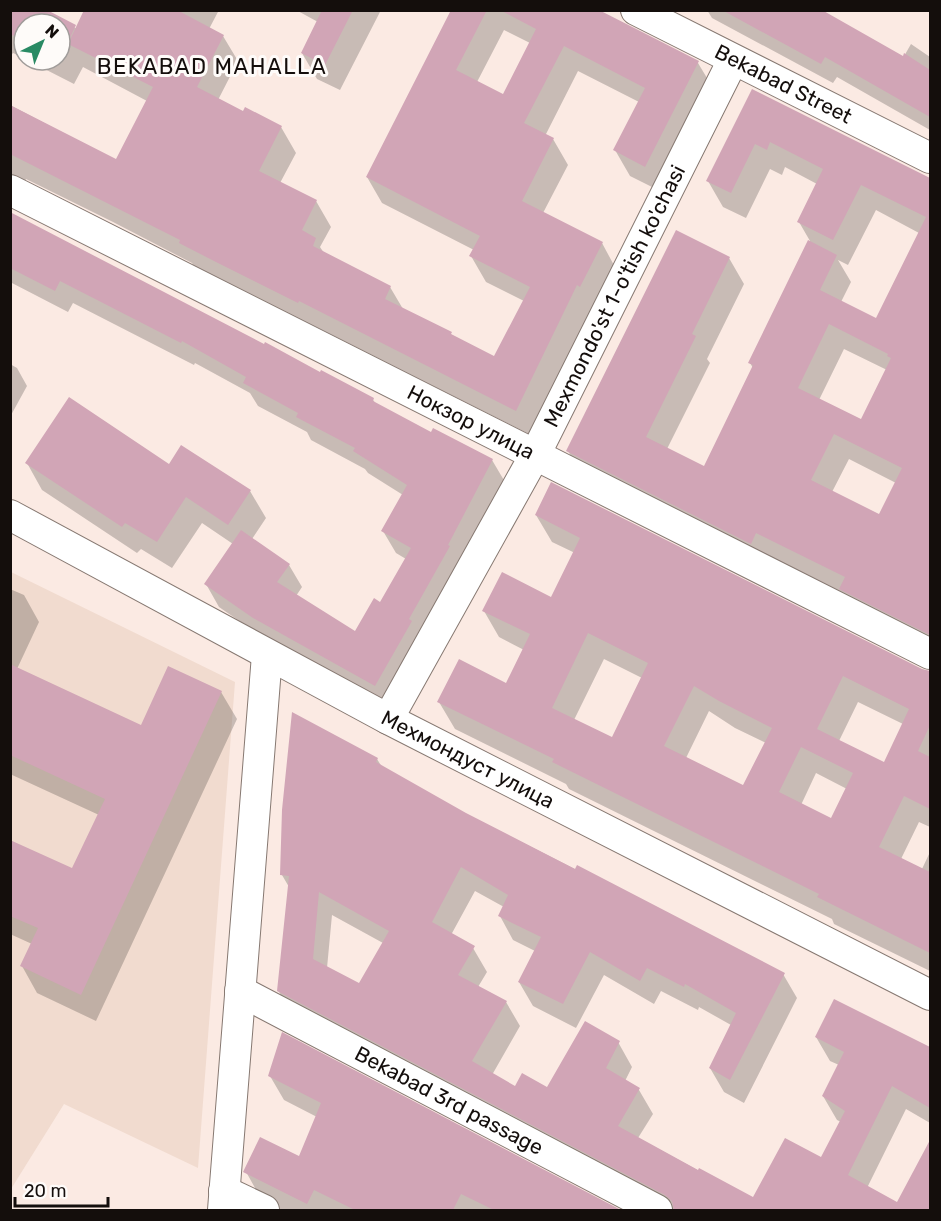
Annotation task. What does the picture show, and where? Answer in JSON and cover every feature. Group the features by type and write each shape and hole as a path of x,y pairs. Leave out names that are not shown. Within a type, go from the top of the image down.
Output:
{"street":[{"name":"Bekabad Street","path":"636,10 930,158"},
{"name":"Mexmondo'st 1-o'tish ko'chasi","path":"388,719 535,455 733,60"},
{"name":"Нокзор улица","path":"10,190 930,654"},
{"name":"Мехмондуст улица","path":"10,515 388,719 930,995"},
{"path":"264,1210 223,1201 267,655"},
{"name":"Bekabad 3rd passage","path":"240,991 657,1210"}],"shaded area":[{"path":"11,572 235,682 198,1168 64,1104 11,1189"}],"building":[{"path":"10,10 47,10 51,12 12,12 12,35 10,34"},
{"path":"84,10 177,10 224,35 197,87 243,111 245,107 282,126 259,171 317,200 302,230 316,238 313,246 391,286 385,299 452,332 451,334 494,356 530,287 469,256 480,236 366,177 451,10 487,10 456,70 503,94 536,29 500,10 599,10 699,61 645,167 613,150 645,88 564,46 524,123 554,138 522,201 603,242 580,287 577,285 516,411 299,301 298,303 214,261 179,243 180,240 10,154 10,105 116,159 153,87 72,46 72,36"},
{"path":"322,10 353,10 325,65 301,53"},
{"path":"722,10 822,10 903,56 904,53 930,70 930,117 825,57 821,64"},
{"path":"752,89 930,178 930,635 839,589 845,577 756,533 751,544 566,451 676,230 730,257 692,334 696,336 646,437 704,466 753,365 748,363 808,240 837,255 820,290 876,318 926,217 861,185 833,240 797,222 823,169 770,142 767,150 755,144 731,193 706,181","holes":["829,324 888,354 887,356 891,358 861,419 798,388","834,434 902,468 879,514 811,480"]},
{"path":"10,212 264,344 265,342 320,372 321,370 431,432 433,428 493,459 448,545 450,546 409,619 412,621 375,686 253,618 204,584 241,530 290,564 277,582 355,631 374,598 380,602 411,548 381,531 407,485 353,451 355,448 296,417 298,413 243,383 246,377 182,341 181,343 60,281 55,291 10,268"},
{"path":"69,397 169,464 181,445 251,490 228,525 186,497 157,542 125,523 122,527 25,463"},
{"path":"551,482 930,671 930,725 918,751 930,757 930,809 904,796 879,847 930,872 930,953 817,897 819,894 552,762 554,759 437,702 459,659 506,683 530,634 482,611 502,572 551,597 580,538 535,515","holes":["588,633 648,663 612,737 552,708","843,676 909,709 884,762 817,729","694,686 772,728 743,785 664,746","801,747 853,773 831,818 779,792"]},
{"path":"10,664 141,725 168,666 222,691 81,995 20,966 38,928 10,916 10,840 72,868 105,799 10,755"},
{"path":"292,712 378,758 376,762 466,813 575,869 577,865 785,973 730,1080 709,1068 736,1013 685,984 684,987 647,968 640,981 590,952 563,1004 518,982 541,937 498,916 508,895 461,867 432,922 475,946 458,975 507,1001 472,1061 515,1086 522,1073 547,1087 585,1021 620,1041 606,1068 640,1088 618,1126 753,1197 785,1138 821,1157 845,1111 822,1096 844,1052 815,1037 834,999 930,1047 930,1108 892,1086 848,1175 897,1202 930,1140 930,1210 674,1210 672,1201 665,1195 277,991 289,876 280,875 282,810","holes":["319,892 389,931 359,983 313,959"]},
{"path":"282,1032 621,1210 494,1210 461,1194 453,1210 355,1210 314,1190 307,1204 243,1172 260,1137 299,1156 321,1103 268,1076"}],"district":[{"name":"BEKABAD MAHALLA","path":"212,66"}]}
